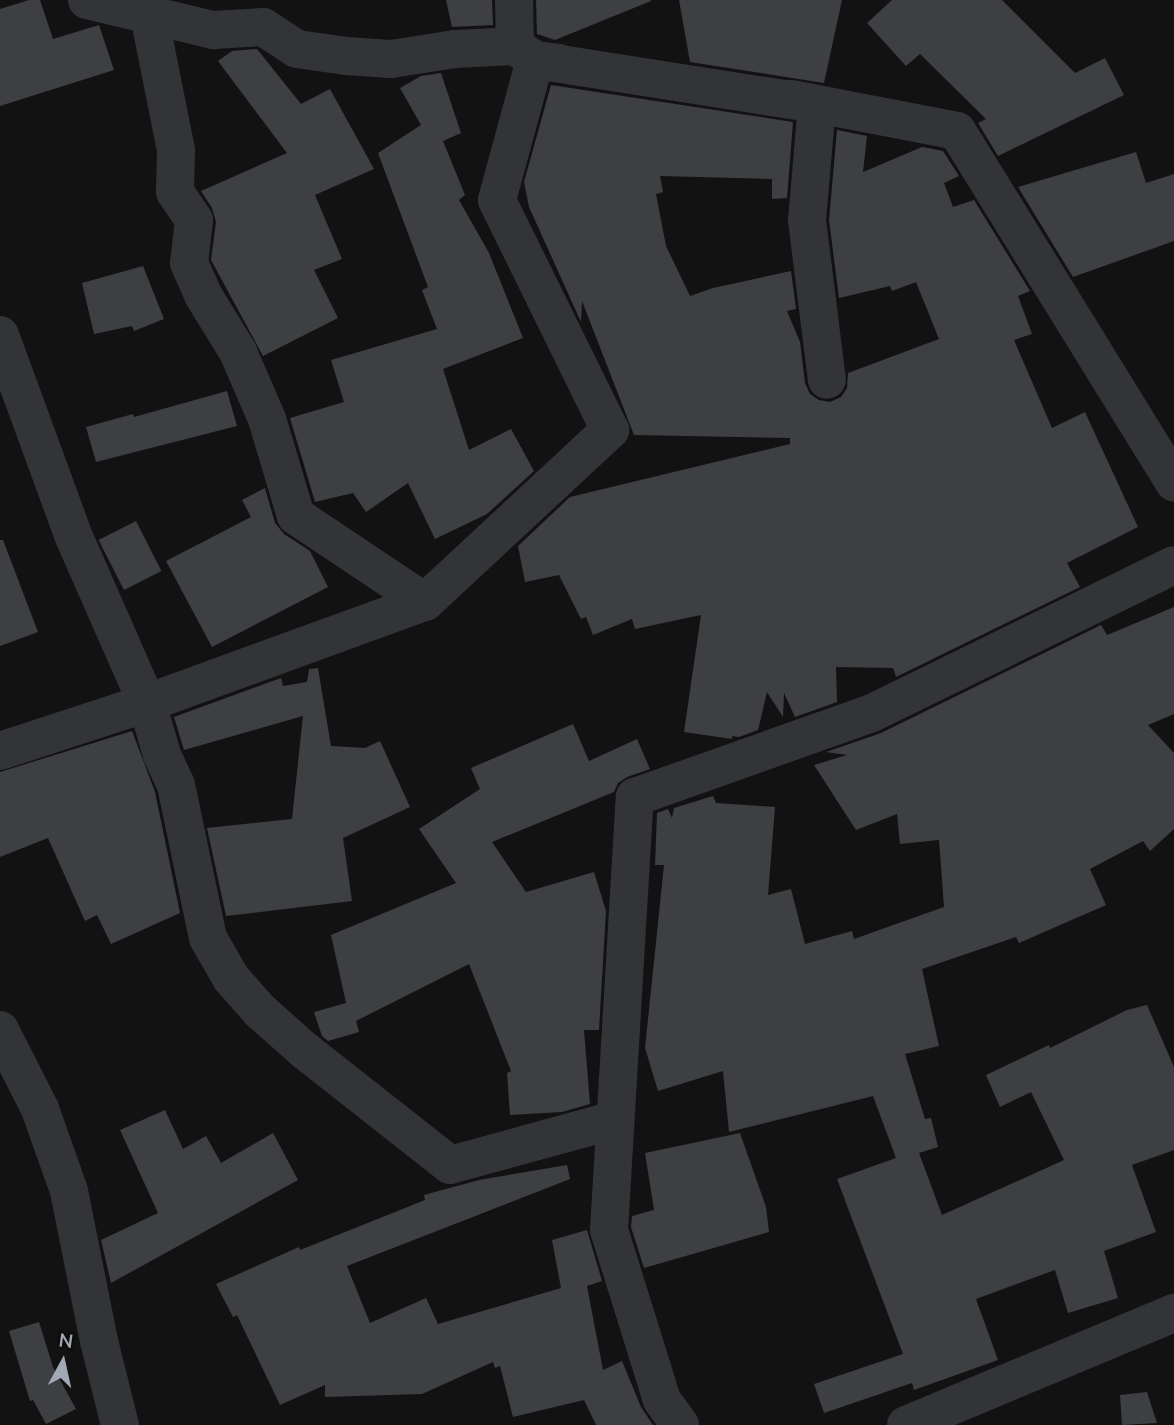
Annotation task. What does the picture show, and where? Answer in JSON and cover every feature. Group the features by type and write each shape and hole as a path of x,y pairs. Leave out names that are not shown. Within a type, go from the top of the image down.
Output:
{"street":[{"path":"87,0 213,30 263,27 297,49 391,59 455,49 525,53 662,75 957,131 1174,482"},
{"path":"0,751 147,703 425,602 611,430 497,200 525,53 514,0"},
{"path":"149,15 176,150 175,192 194,220 189,263 202,295 238,352 267,419 296,516 425,602"},
{"path":"817,104 807,220 827,380"},
{"path":"0,335 74,537 147,703 162,755 176,785 208,938 231,978 259,1010 304,1050 450,1165 614,1120"},
{"path":"680,1425 662,1399 609,1230 635,797 872,713 1174,565"},
{"path":"0,1030 40,1109 69,1191 99,1341 120,1425"},
{"path":"906,1425 1174,1313"}],"building":[{"path":"29,0 40,0 53,39 99,25 114,70 0,106 0,9"},
{"path":"446,0 492,0 493,25 452,27"},
{"path":"536,0 651,1 555,40 537,34"},
{"path":"679,0 842,0 824,83 690,62"},
{"path":"892,0 1002,0 1075,73 1105,58 1124,95 998,156 978,123 986,119 920,54 906,66 867,23"},
{"path":"257,49 301,104 330,89 374,169 315,195 342,259 314,270 338,318 263,356 211,260 216,222 212,208 201,191 287,153 218,61 232,51"},
{"path":"441,73 461,133 443,141 465,195 459,200 489,253 523,338 443,369 469,450 511,429 534,471 487,514 435,539 408,483 366,512 353,493 315,502 290,418 344,402 331,360 437,329 422,290 428,287 378,153 421,125 400,88 421,76"},
{"path":"551,85 793,122 787,198 772,199 772,179 660,176 663,192 656,194 666,246 690,296 713,288 791,271 796,309 787,311 800,342 805,383 810,394 819,400 830,402 841,397 847,388 848,373 939,339 916,282 892,291 890,286 839,298 829,220 837,130 867,136 863,172 922,147 943,151 959,176 944,183 953,207 974,200 1030,291 1018,296 1032,334 1014,340 1052,428 1085,412 1138,527 1067,563 1080,587 896,677 893,668 836,667 837,702 795,717 784,693 783,717 767,692 758,730 739,737 732,736 732,739 684,732 701,615 635,629 632,619 593,635 586,617 581,619 559,575 525,582 518,546 570,497 790,444 790,438 634,435 582,301 581,322 529,207 524,182"},
{"path":"1136,152 1146,183 1174,174 1174,241 1073,277 1018,187"},
{"path":"143,266 164,319 134,331 132,326 94,334 82,283"},
{"path":"227,391 237,426 96,462 86,427 133,414 134,417"},
{"path":"265,488 275,523 284,534 310,551 328,587 212,647 166,561 251,517 242,500"},
{"path":"136,521 161,571 124,590 99,540"},
{"path":"0,540 3,540 38,632 0,646"},
{"path":"1174,607 1174,714 1148,725 1174,753 1174,829 1150,851 1143,841 1090,869 1106,905 1019,943 1016,937 922,969 939,1046 905,1054 925,1119 931,1118 938,1147 919,1153 942,1215 1064,1160 1031,1092 1000,1107 986,1075 1049,1045 1050,1048 1127,1010 1147,1005 1174,1067 1174,1150 1132,1165 1156,1232 1104,1251 1118,1298 1068,1313 1055,1270 976,1299 998,1360 914,1390 912,1383 824,1413 814,1384 903,1354 837,1179 896,1158 873,1096 729,1132 723,1071 658,1091 645,1048 664,865 655,865 657,813 668,809 672,818 674,808 713,796 716,803 775,807 768,895 791,889 805,944 852,931 854,939 944,907 939,840 900,844 897,814 856,830 814,765 847,755 826,752 881,733 1101,625 1107,635"},
{"path":"318,668 331,746 365,748 380,741 410,807 343,838 352,901 226,916 207,828 292,819 303,716 184,750 174,717 281,678 283,686 307,682 309,669"},
{"path":"573,724 589,761 637,739 650,769 627,777 618,783 614,792 492,842 526,892 594,872 606,911 599,1030 584,1030 590,1104 562,1112 510,1115 507,1073 511,1071 469,964 356,1021 359,1032 328,1041 322,1036 314,1012 346,1003 331,935 456,883 419,829 480,789 471,768"},
{"path":"132,731 155,792 180,913 111,944 97,915 85,921 48,838 0,857 0,772"},
{"path":"165,1110 183,1149 206,1136 221,1163 273,1133 298,1180 111,1283 101,1240 158,1213 120,1130"},
{"path":"740,1133 766,1207 769,1232 644,1268 631,1227 632,1216 654,1210 645,1153"},
{"path":"567,1165 570,1179 347,1266 370,1323 426,1298 438,1324 561,1288 552,1240 587,1230 602,1281 587,1286 603,1370 622,1361 641,1407 653,1425 596,1425 584,1400 513,1417 500,1366 495,1368 493,1362 422,1394 325,1397 325,1385 280,1405 237,1315 233,1317 216,1284 299,1247 300,1250 425,1200 424,1195 479,1180"},
{"path":"39,1322 53,1367 76,1409 46,1424 33,1400 30,1401 9,1331"},
{"path":"1147,1392 1157,1423 1122,1425 1120,1395"}]}
